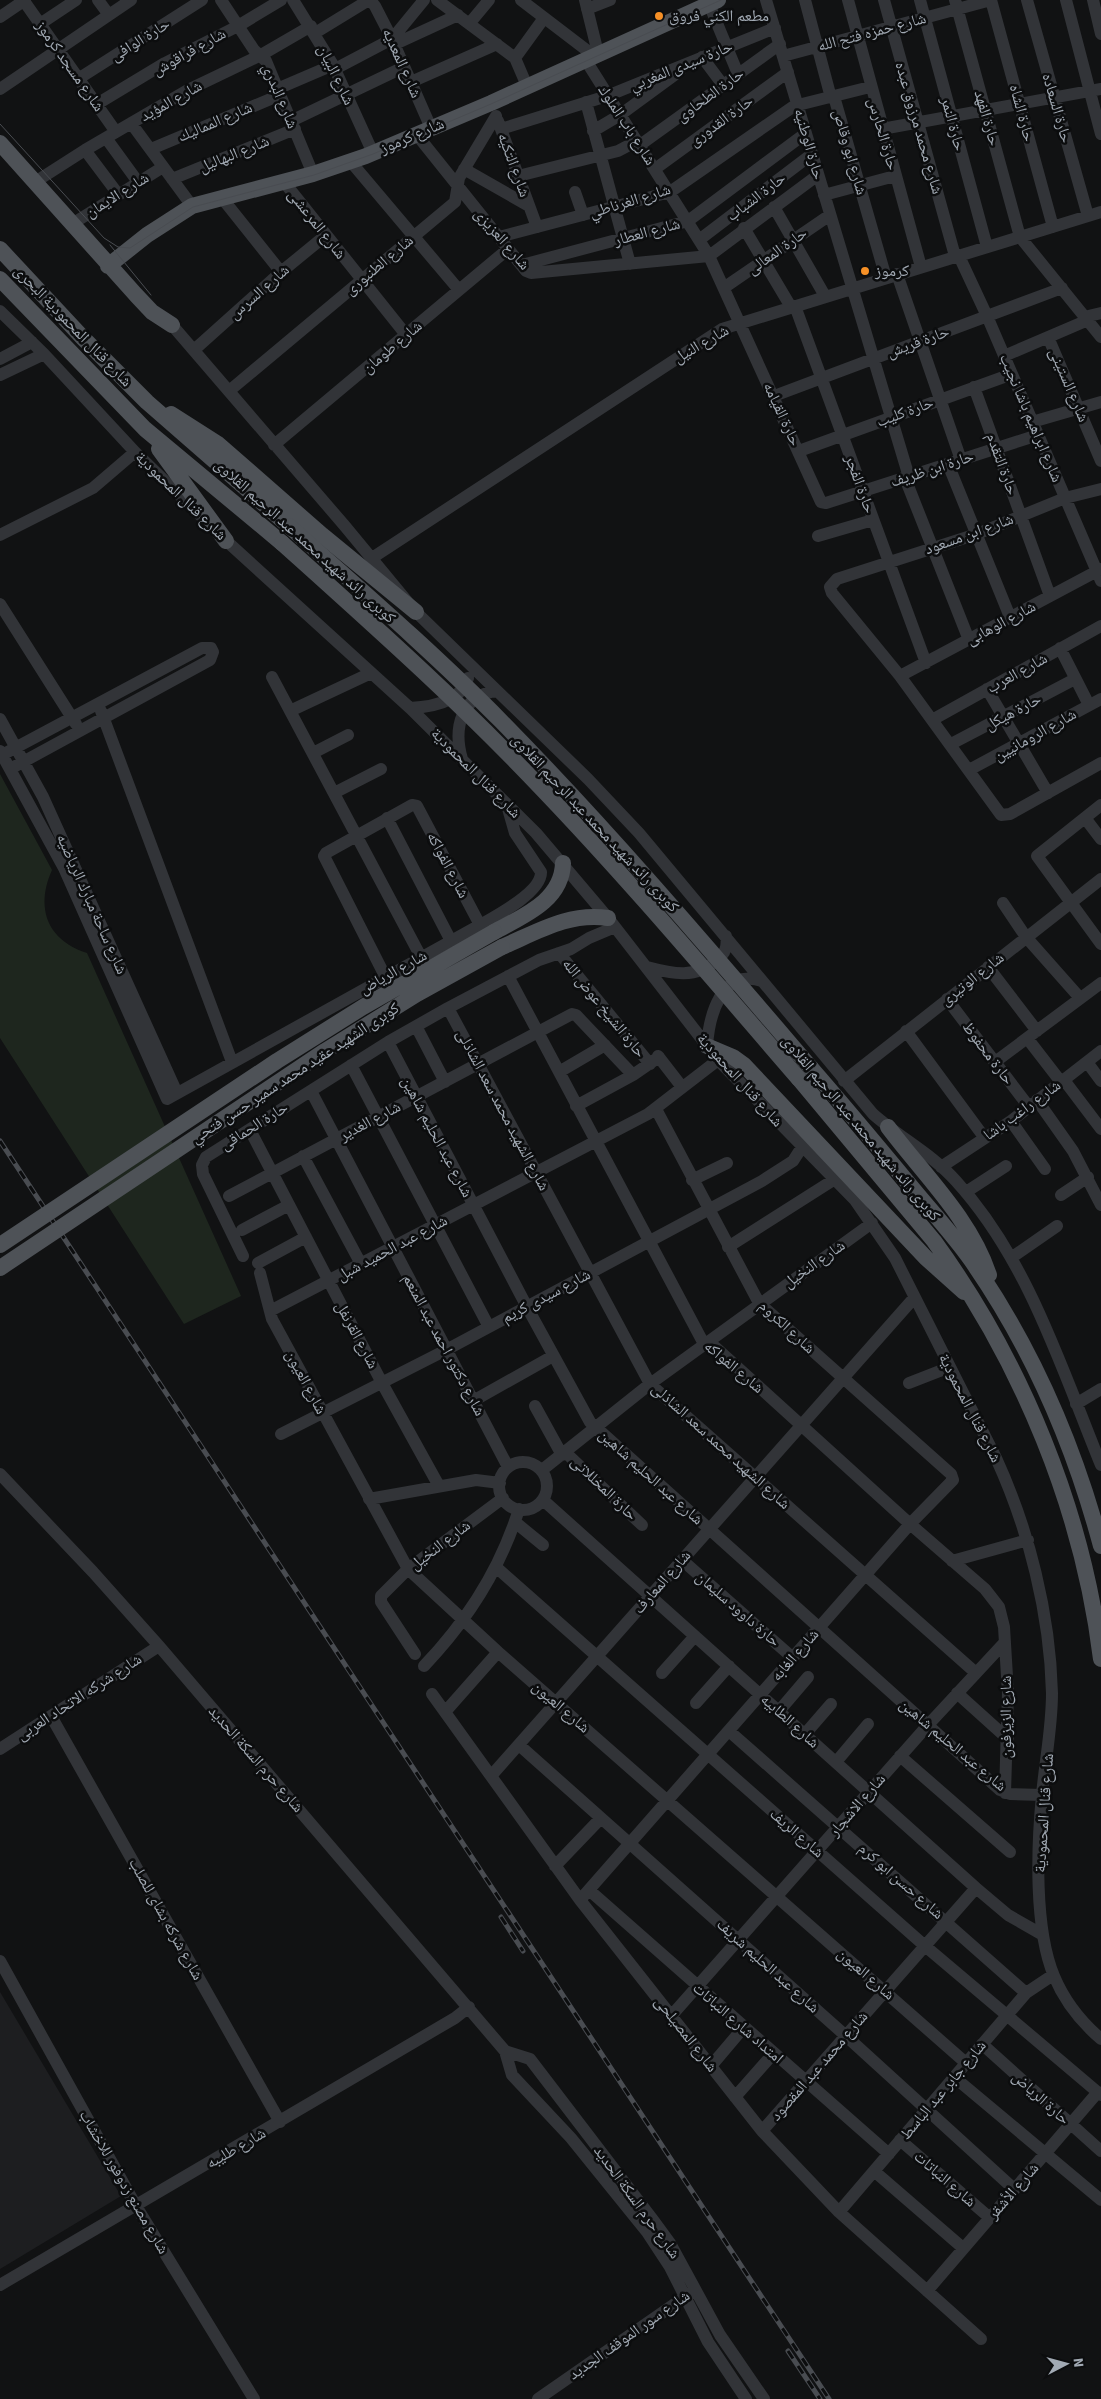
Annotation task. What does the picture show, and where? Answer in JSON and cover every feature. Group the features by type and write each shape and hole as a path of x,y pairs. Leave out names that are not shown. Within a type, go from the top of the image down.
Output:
{"main road":[{"name":"شارع كرموز","path":"108,266 148,235 192,206 351,162 424,131 493,109 527,86 714,1"},
{"path":"0,143 108,266 152,312 172,324"},
{"name":"شارع قنال المحمودية البحرى","path":"0,249 82,338 147,402"},
{"name":"شارع قنال المحمودية البحرى","path":"0,279 145,429"},
{"path":"147,402 184,421 218,444 322,535 416,612"},
{"name":"كوبرى رائد شهيد محمد عبد الرحيم القلاوى","path":"147,402 404,629 499,719 540,762 669,901 946,1228 992,1292"},
{"path":"145,429 226,541"},
{"name":"كوبرى رائد شهيد محمد عبد الرحيم القلاوى","path":"145,429 282,543 470,717 542,789 665,924 799,1079 934,1241 972,1298"},
{"name":"كوبرى الشهيد عقيد محمد سمير حسن فتحي","path":"0,1246 277,1061 487,929 547,900 560,879 563,862"},
{"name":"كوبرى الشهيد عقيد محمد سمير حسن فتحي","path":"0,1268 340,1041 417,994 502,947 572,918 590,916 612,922"},
{"path":"707,1046 733,1057 744,1066 926,1258 972,1298 1020,1390 1058,1480 1082,1558 1101,1659"},
{"path":"888,1128 973,1238 985,1264 992,1292 1014,1328 1051,1404 1081,1481 1101,1546"}],"street":[{"path":"0,17 25,0"},
{"name":"شارع مسجد كرموز","path":"25,0 97,104 111,135 138,182"},
{"path":"40,24 76,0"},
{"path":"98,0 109,15"},
{"path":"0,89 131,0"},
{"name":"حارة الوافى","path":"78,79 202,0"},
{"name":"شارع البدري","path":"221,0 238,26 266,61 313,174"},
{"name":"شارع قراقوش","path":"97,104 165,62 238,26 282,0"},
{"name":"شارع البيان","path":"293,0 334,67 372,153"},
{"path":"393,41 424,0"},
{"path":"437,0 515,58 527,86"},
{"path":"469,24 489,0"},
{"path":"521,0 592,56"},
{"path":"586,4 610,0"},
{"name":"حارة الوطنيه","path":"766,0 907,477 969,640"},
{"name":"شارع ابو وقاص","path":"805,0 859,186 891,276 920,341 962,460"},
{"name":"حارة الحارس","path":"848,0 870,87 921,267"},
{"name":"شارع محمد مرزوق عبده","path":"884,0 957,256"},
{"name":"حارة النمر","path":"920,0 987,247"},
{"name":"شارع حمزه فتح الله","path":"782,50 817,46 925,18 956,4 991,0"},
{"name":"حارة الشاه","path":"991,0 1053,227"},
{"name":"حارة السعاده","path":"1027,0 1088,216"},
{"path":"1066,0 1095,90 1101,134"},
{"path":"1093,0 1101,34"},
{"name":"شارع المؤيد","path":"35,182 85,150 188,90 374,1"},
{"name":"شارع المعديه","path":"374,1 411,82 424,131"},
{"path":"714,1 727,47 738,74"},
{"name":"شارع باب الملوك","path":"586,4 592,56 607,96 710,256 740,323"},
{"name":"حارة الفهد","path":"956,4 1020,237"},
{"name":"شارع المماليك","path":"151,149 393,41 458,15"},
{"path":"515,58 544,18"},
{"name":"حارة سيدى المغربي","path":"501,129 607,96 775,28"},
{"path":"411,82 497,44"},
{"name":"حارة الطحاوى","path":"518,176 618,151 639,143 738,74 782,50"},
{"path":"702,57 723,86"},
{"path":"594,131 620,115 681,70 684,64"},
{"name":"شارع البهاليل","path":"172,179 293,125 404,67"},
{"name":"حارة القدورى","path":"655,169 788,72"},
{"path":"798,104 870,87"},
{"path":"882,129 1095,90"},
{"path":"586,102 630,264"},
{"name":"شارع الغرناطي","path":"499,237 670,192 798,104"},
{"name":"شارع التكيه","path":"493,109 537,227"},
{"name":"شارع الطنبورى","path":"229,391 455,202 457,187 464,169 493,109"},
{"path":"131,123 192,206"},
{"name":"شارع العزيزى","path":"424,131 457,187 531,274 710,256"},
{"name":"شارع العطار","path":"522,265 688,221 806,132"},
{"path":"85,150 118,194"},
{"name":"حارة الشباب","path":"699,240 812,154"},
{"path":"351,162 459,290"},
{"name":"شارع الايمان","path":"72,224 163,167"},
{"path":"464,169 529,206"},
{"path":"710,256 744,228 818,175"},
{"path":"824,195 895,176"},
{"name":"شارع المرعشى","path":"284,182 325,236 407,336"},
{"path":"575,192 583,215"},
{"path":"222,198 281,272"},
{"path":"774,207 825,296"},
{"name":"شارع النيل","path":"372,558 713,333 825,296 1101,212"},
{"name":"حارة المعالى","path":"725,287 830,215"},
{"name":"حارة الفجر","path":"744,228 793,306 926,663"},
{"name":"شارع السرس","path":"194,350 281,272 325,236"},
{"path":"1020,237 1101,337"},
{"name":"شارع طومان","path":"274,445 407,336 508,249"},
{"name":"شارع ابراهيم باشا نجيب","path":"957,256 987,316 1065,498 1100,574"},
{"name":"حارة قريش","path":"774,396 1062,288"},
{"name":"شارع قنال المحمودية","path":"0,311 44,354 135,452 226,541 410,708 563,862 612,922 718,1060 836,1178 872,1223 895,1258 1008,1485 1028,1540 1042,1610 1052,1691 1051,1726 1042,1795 1039,1865 1043,1935 1053,1975 1075,2013 1101,2038"},
{"path":"1004,356 1101,313"},
{"name":"حارة القيامه","path":"740,323 821,502 826,503"},
{"path":"172,324 416,612 588,779 639,832 844,1081 888,1128 942,1167 966,1192 1011,1258 1034,1303 1101,1465"},
{"name":"شارع الستينى","path":"1048,337 1078,409 1097,443 1101,461"},
{"path":"0,359 32,342"},
{"path":"0,375 44,354"},
{"name":"حارة كليب","path":"799,451 1012,374"},
{"name":"حارة التقدم","path":"974,388 1050,596"},
{"path":"1032,422 1101,402"},
{"name":"حارة ابن ظريف","path":"826,503 1038,435"},
{"path":"0,535 92,488 135,452"},
{"path":"948,464 1010,618"},
{"name":"شارع ابن مسعود","path":"900,676 832,593 830,587 837,579 976,534 1065,498 1101,488"},
{"path":"818,536 873,520"},
{"name":"شارع الوهابى","path":"900,676 1050,596 1100,574"},
{"path":"0,604 80,731"},
{"name":"شارع العرب","path":"932,720 1101,626"},
{"path":"1,753 16,748 202,648 206,647 213,652 210,660 10,769"},
{"path":"1060,648 1089,705"},
{"path":"410,708 436,705 457,694 466,683 469,675 468,662"},
{"path":"290,711 371,673"},
{"path":"900,676 1001,815 1010,814 1101,763"},
{"path":"272,677 420,957"},
{"name":"حارة هيكل","path":"950,744 1075,679"},
{"path":"987,689 1048,793"},
{"path":"462,759 458,736 463,713 478,695 497,690"},
{"name":"شارع الرومانيين","path":"970,770 1101,699"},
{"path":"98,704 232,1062"},
{"name":"شارع ساحة مبارك الرياضيه","path":"0,719 43,797 172,1096"},
{"path":"313,753 348,735"},
{"name":"شارع ساحة مبارك الرياضيه","path":"1,753 64,868 172,1096"},
{"path":"334,793 381,770"},
{"name":"شارع الفواكه","path":"387,818 412,805 417,806 487,929"},
{"path":"1101,805 1038,855 1101,944"},
{"name":"شارع الرياض","path":"172,1096 451,940 487,929 521,899 541,878 540,869 515,833 507,806"},
{"path":"385,976 324,857 326,853 387,818 451,940"},
{"path":"1085,818 1101,839"},
{"name":"شارع الوتيرى","path":"844,1081 906,1030 1101,879"},
{"path":"1003,903 1026,937 1080,998"},
{"name":"حارة الحماقى","path":"244,1256 203,1174 202,1165 206,1156 388,1042 508,976 539,960 559,953 612,922"},
{"path":"647,967 678,974 702,971 724,953 727,944 726,936"},
{"name":"حارة الشيخ عوض الله","path":"559,953 682,1087"},
{"path":"988,967 1062,1081 1101,1129"},
{"name":"شارع الفواكه","path":"508,976 704,1344 715,1347 996,1601 1002,1616 1005,1642"},
{"path":"707,1046 710,1016 719,998 740,980 751,978 762,981"},
{"path":"995,1062 1101,982"},
{"name":"حارة محفوظ","path":"947,999 995,1062 1073,1151 1099,1196"},
{"name":"شارع الشهيد محمد سعد الشاذلى","path":"448,1008 589,1274 650,1384 976,1673"},
{"name":"شارع الغدير","path":"229,1196 574,1014 605,1045"},
{"path":"416,1026 445,1082"},
{"path":"906,1030 984,1137"},
{"name":"شارع عبد الحليم شاهين","path":"388,1042 586,1416 819,1628 1005,1792 1042,1795"},
{"path":"559,1072 605,1045 633,1075"},
{"name":"شارع راغب باشا","path":"942,1167 984,1137 1011,1121 1101,1051"},
{"path":"576,1106 633,1075 656,1059"},
{"name":"شارع عبد الحميد شبل","path":"270,1311 474,1206 656,1109 718,1060"},
{"path":"1087,1062 1101,1081"},
{"path":"351,1065 489,1327"},
{"name":"شارع دكتور احمد عبد المنعم","path":"311,1091 508,1467"},
{"name":"شارع الكروم","path":"656,1109 759,1303 950,1474 953,1480"},
{"path":"1011,1121 1045,1169"},
{"name":"شارع القرنفل","path":"250,1130 382,1382 439,1486"},
{"name":"شارع سيدى كريم","path":"282,1434 446,1350 708,1210 786,1166 793,1161 802,1146"},
{"path":"303,1156 361,1264"},
{"path":"692,1180 727,1163"},
{"path":"966,1192 1006,1166"},
{"path":"1061,1196 1088,1177"},
{"path":"728,1247 836,1178"},
{"path":"242,1230 289,1205"},
{"name":"شارع النخيل","path":"542,1470 650,1384 759,1303 872,1223"},
{"path":"1011,1258 1056,1226"},
{"name":"شارع العيون","path":"306,1237 259,1268 270,1311 322,1413 408,1569 498,1652 966,2062"},
{"name":"شارع المعارف","path":"491,1776 914,1298"},
{"path":"473,1401 553,1356"},
{"path":"909,1383 950,1367"},
{"path":"1076,1404 1101,1389"},
{"name":"حارة المخللاتى","path":"535,1406 564,1453 642,1525"},
{"path":"526,1461 542,1470 547,1488 542,1500 532,1508 520,1509 513,1507 503,1498 500,1483 508,1467 526,1461"},
{"name":"شارع حرم السكة الحديد","path":"0,1474 93,1572 158,1646 505,2050 512,2075 571,2138 647,2232 764,2399"},
{"path":"369,1499 476,1480 500,1483"},
{"name":"شارع الغابه","path":"580,1900 910,1524 953,1480"},
{"name":"شارع النخيل","path":"415,1654 381,1602 381,1596 408,1569 503,1498"},
{"name":"شارع الطابيه","path":"542,1500 1008,1916 1043,1935"},
{"path":"424,1666 464,1621 496,1568 520,1509"},
{"path":"515,1522 543,1545"},
{"path":"952,1561 1028,1540"},
{"name":"حارة داوود سليمان","path":"682,1560 793,1658"},
{"name":"شارع الريف","path":"496,1568 925,1946 1006,2016 1100,2093"},
{"path":"662,1673 695,1636"},
{"name":"شارع الاشجار","path":"672,2015 900,1756 1005,1642"},
{"name":"شارع الزيزفون","path":"1005,1642 1008,1740 1005,1792"},
{"name":"شارع شركه الاتحاد العربى","path":"0,1749 158,1646"},
{"path":"445,1712 498,1652"},
{"path":"696,1703 728,1666"},
{"path":"779,1711 808,1678"},
{"path":"957,1693 1008,1740"},
{"name":"شارع المصيلحى","path":"432,1694 580,1900 762,2131 839,2212 981,2339"},
{"path":"805,1734 831,1704"},
{"name":"شارع شركه بشاى للصلب","path":"51,1716 280,2122"},
{"path":"836,1762 868,1724"},
{"name":"شارع حسن ابو كرم","path":"729,1731 1026,1993"},
{"name":"شارع عبد الحليم شريف","path":"519,1745 846,2036 1014,2189"},
{"path":"900,1756 1010,1852"},
{"path":"555,1866 601,1818"},
{"name":"شارع محمد عبد المقصود","path":"762,2131 976,1888"},
{"name":"امتداد شارع النباتات","path":"589,1890 889,2154"},
{"name":"شارع مصنع زدوفور للاخشاب","path":"0,1961 136,2206 254,2399"},
{"name":"شارع جابر عبد الباسط","path":"839,2212 1026,1993 1053,1975"},
{"name":"شارع طليبه","path":"0,2285 280,2122 455,2018 469,2007"},
{"path":"711,2066 744,2027"},
{"name":"حارة الرياض","path":"982,2044 1101,2152"},
{"name":"شارع حرم السكة الحديد","path":"505,2050 530,2059 670,2243 704,2335 746,2399"},
{"path":"735,2097 774,2054"},
{"path":"954,2077 1101,2200"},
{"name":"شارع الأشقر","path":"927,2291 1014,2189 1100,2093"},
{"name":"شارع النباتات","path":"900,2140 990,2218"},
{"path":"874,2171 963,2248"},
{"name":"شارع سور الموقف الجديد","path":"538,2399 690,2293"}],"shaded area":[{"path":"0,774 52,870 45,897 45,910 48,921 62,940 87,953 241,1296 184,1324 0,1038"},
{"path":"0,1992 121,2196 0,2269"}],"tram line":[{"path":"0,124 104,238 118,247 130,248 193,207 314,175 373,154 491,104 721,0"},
{"path":"110,245 151,295"}],"railway":[{"path":"0,1141 829,2399"},
{"path":"501,1917 523,1951"},
{"path":"788,2351 820,2399"}],"place":[{"name":"مطعم الكني فروق","path":"659,16"},
{"name":"كرموز","path":"865,271"}]}
